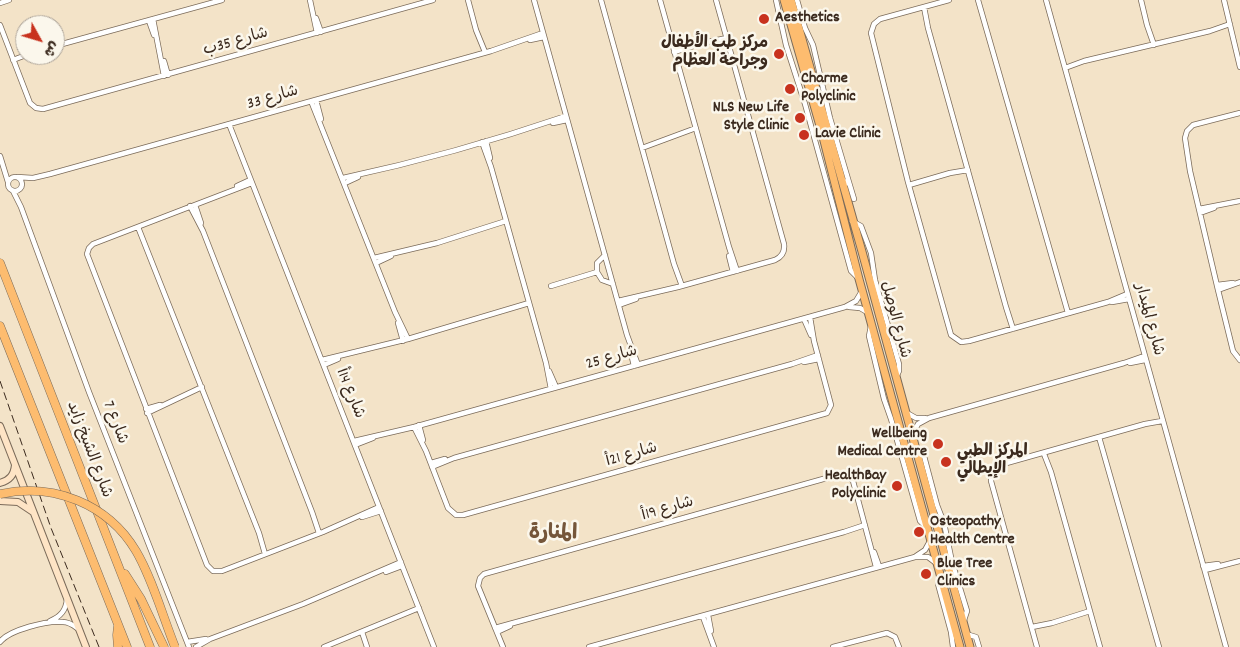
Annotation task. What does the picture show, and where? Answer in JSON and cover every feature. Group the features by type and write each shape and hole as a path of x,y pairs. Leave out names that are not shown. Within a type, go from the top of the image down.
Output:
{"highway":[{"name":"شارع الشيخ زايد","path":"0,263 150,647"},
{"path":"0,326 127,647"},
{"path":"1,498 30,490 57,493 75,498 91,506 113,523 131,544 140,560 175,647"},
{"path":"119,567 141,599 164,647"},
{"path":"118,624 116,635 118,647"}],"main road":[{"name":"شارع الوصل","path":"784,0 822,133 859,280 960,647"},
{"name":"شارع الوصل","path":"791,0 970,647"}],"street":[{"path":"0,3 9,0"},
{"path":"65,43 222,0"},
{"path":"310,0 319,32"},
{"name":"شارع 35ب","path":"13,58 30,103 36,108 45,109 432,0"},
{"path":"468,0 483,53"},
{"path":"534,0 636,365"},
{"path":"601,0 680,287"},
{"path":"660,0 735,272"},
{"path":"618,303 735,272 775,260 782,255 784,244 716,0"},
{"path":"776,0 786,45 851,271 859,280"},
{"path":"797,0 805,28 814,48 830,118 854,199"},
{"path":"949,0 880,19 872,26 871,40 950,332 957,340 970,341 1128,296"},
{"path":"980,0 1066,314"},
{"name":"شارع الميدار","path":"1046,0 1226,647"},
{"path":"1141,0 1152,45"},
{"path":"1224,0 1240,67"},
{"path":"922,7 1011,329"},
{"path":"151,20 166,75"},
{"path":"0,25 13,58"},
{"path":"1065,66 1230,26"},
{"name":"شارع 33","path":"16,177 33,178 544,35"},
{"path":"674,51 726,36"},
{"path":"314,100 323,128 406,340"},
{"path":"1240,113 1196,124 1189,128 1185,134 1190,171 1217,287 1233,351 1240,360"},
{"path":"344,181 567,118"},
{"name":"شارع 14أ","path":"230,124 434,647"},
{"path":"641,146 696,130"},
{"path":"484,142 553,388"},
{"path":"0,156 8,187 13,192 18,191 22,188 21,180 4,166"},
{"path":"909,184 967,167"},
{"path":"8,182 16,177"},
{"name":"شارع 33","path":"22,188 33,178"},
{"path":"843,188 848,179"},
{"path":"251,181 228,192 91,246 87,251 88,260 146,411 207,566 213,571 219,572 380,509"},
{"name":"شارع 7","path":"21,207 22,188"},
{"name":"شارع 7","path":"13,192 21,207 89,392 188,645"},
{"path":"1199,211 1240,201"},
{"path":"192,205 321,533"},
{"path":"375,260 507,223"},
{"path":"140,226 267,554"},
{"path":"605,255 597,263 597,272 602,280 613,284"},
{"path":"551,286 597,272"},
{"path":"1217,287 1240,282"},
{"name":"شارع 25","path":"354,443 845,307 856,301 862,290"},
{"path":"323,363 530,305"},
{"path":"845,307 857,307 869,314"},
{"path":"417,426 431,465 818,357 807,318"},
{"name":"شارع 21أ","path":"431,465 448,508 453,514 463,515 825,415 829,412 831,406 818,357"},
{"path":"904,410 916,418 929,418 1145,358"},
{"path":"146,411 203,389"},
{"path":"912,436 916,426 929,418"},
{"path":"1038,647 991,481 993,472 1000,465 1162,419"},
{"path":"0,426 86,647"},
{"path":"1101,437 1159,647"},
{"path":"1046,453 1100,647"},
{"path":"1,483 12,476 15,464"},
{"name":"شارع 19أ","path":"496,630 478,586 480,578 487,572 841,474 847,475 853,481 865,526"},
{"path":"1,483 8,486 9,492 6,497 1,498"},
{"path":"1,498 18,502 33,512"},
{"path":"503,646 496,630 516,623 865,526 877,567"},
{"path":"915,557 925,550 931,538"},
{"path":"589,647 915,557 928,557 938,564"},
{"path":"1204,568 1240,561"},
{"path":"188,645 210,639 402,564"},
{"path":"941,573 938,584 951,632 953,647"},
{"path":"46,623 62,614 66,605 66,595"},
{"path":"324,647 419,609"},
{"path":"1032,629 1090,613"},
{"path":"706,616 714,647"},
{"path":"0,642 12,632 46,623 68,622 80,631"},
{"path":"360,633 366,647"},
{"path":"838,646 884,633 893,636 899,647"},
{"path":"966,634 976,637 980,647"},
{"path":"196,647 210,639"}],"railway":[{"path":"0,381 51,528 99,647"}],"place":[{"name":"Aesthetics","path":"764,19"},
{"name":"مركز طب الأطفال وجراحة العظام","path":"779,54"},
{"name":"Charme Polyclinic","path":"790,89"},
{"name":"NLS New Life Style Clinic","path":"800,118"},
{"name":"Lavie Clinic","path":"804,135"},
{"name":"Wellbeing Medical Centre","path":"938,444"},
{"name":"المركز الطبي الإيطالي","path":"946,462"},
{"name":"HealthBay Polyclinic","path":"897,486"},
{"name":"Osteopathy Health Centre","path":"919,532"},
{"name":"Blue Tree Clinics","path":"926,574"}],"district":[{"name":"المنارة","path":"553,535"}]}
